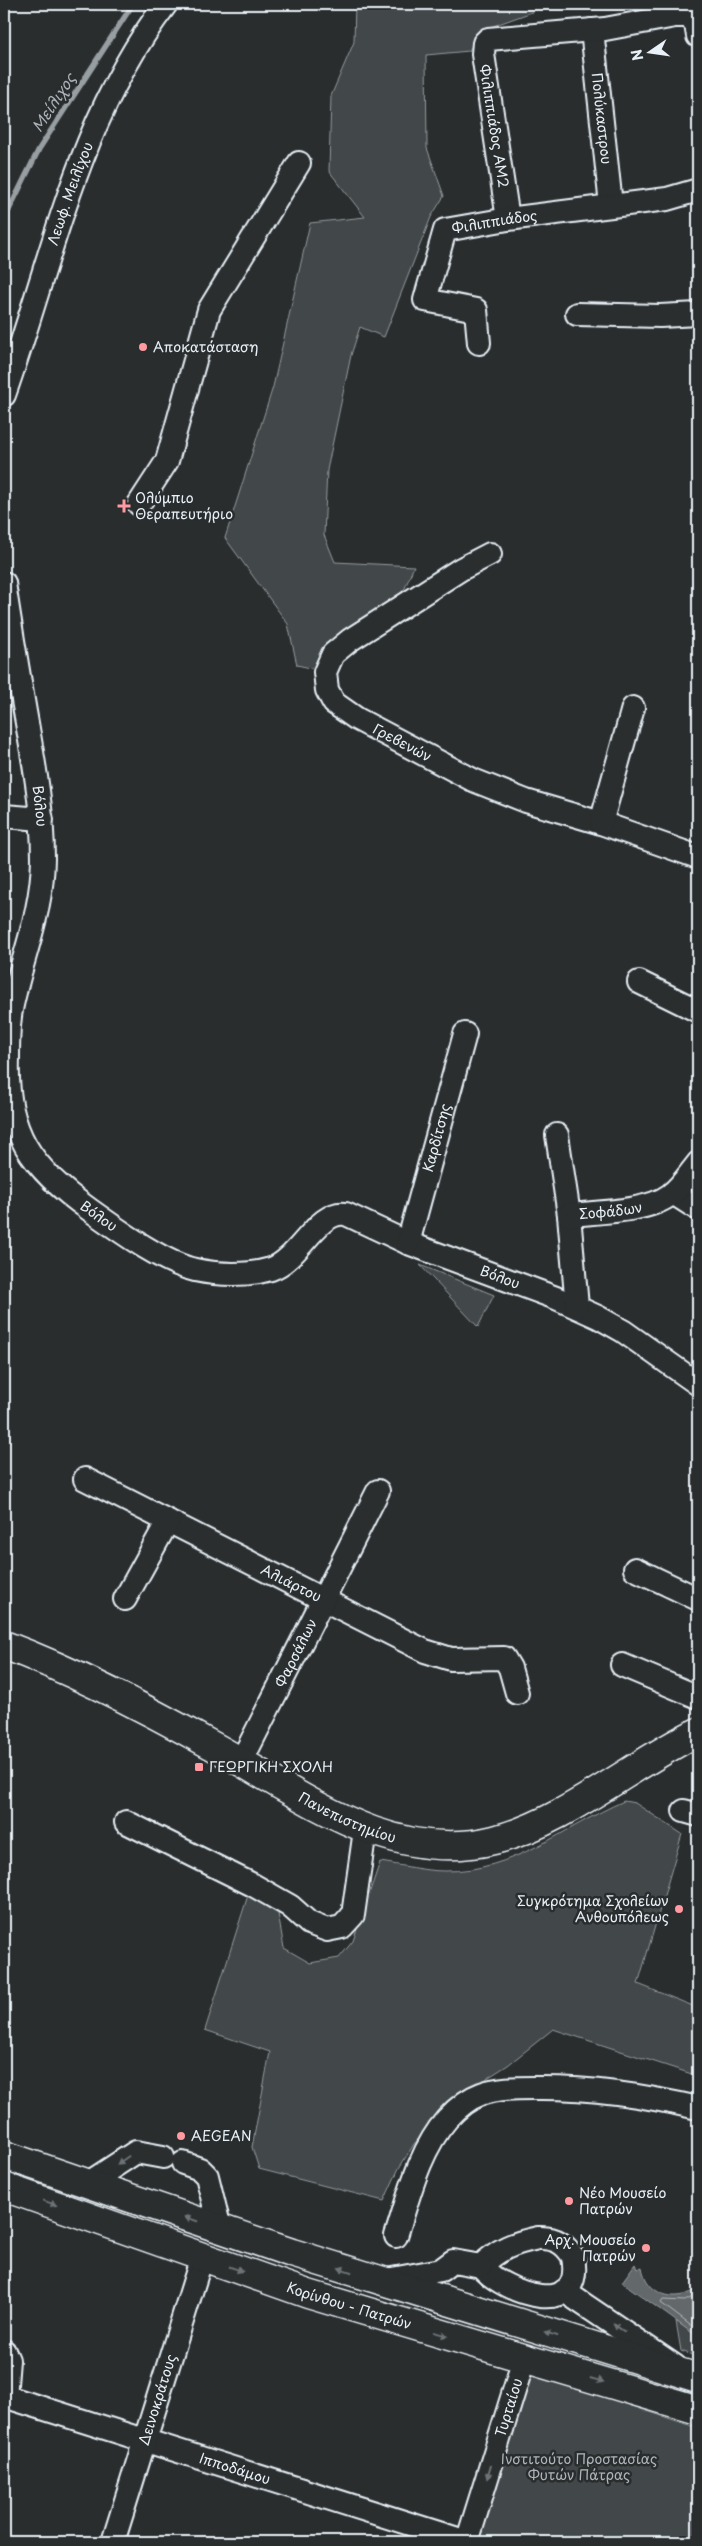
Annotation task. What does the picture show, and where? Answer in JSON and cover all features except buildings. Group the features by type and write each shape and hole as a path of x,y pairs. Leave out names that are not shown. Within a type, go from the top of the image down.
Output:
{"main road":[{"name":"Πανεπιστημίου","path":"4,1645 104,1688 365,1830 423,1845 461,1846 495,1840 552,1818 642,1761 698,1732"},
{"path":"4,2155 220,2229 380,2281 693,2376"},
{"name":"Κορίνθου - Πατρών","path":"4,2187 317,2296 698,2410"}],"street":[{"name":"Λεωφ. Μειλίχου","path":"4,396 79,165 126,66 147,28 166,4"},
{"path":"592,30 675,16 694,26"},
{"name":"Φιλιππιάδος ΑΜ2","path":"508,218 483,54 484,43 492,38 592,30"},
{"name":"Πολύκαστρου","path":"592,30 611,205"},
{"path":"139,504 166,461 209,310 299,163"},
{"name":"Φιλιππιάδος","path":"478,342 476,310 425,300 445,230 508,218 667,200 698,190"},
{"path":"577,314 660,316 698,314"},
{"name":"Γρεβενών","path":"490,554 461,569 339,648 326,665 327,690 334,704 352,716 473,780 526,801 601,823 698,857"},
{"name":"Βόλου","path":"4,583 36,770 42,819 41,895 36,922 12,1006 7,1073 8,1098 12,1117 24,1144 36,1162 64,1190 96,1214 154,1251 191,1269 211,1273 246,1273 272,1268 293,1253 328,1218 338,1213 346,1214 408,1243 578,1307 623,1331 698,1384"},
{"path":"601,823 633,708"},
{"path":"4,816 42,819"},
{"path":"640,982 698,1011"},
{"name":"Καρδίτσης","path":"408,1243 465,1034"},
{"path":"557,1134 569,1216"},
{"name":"Σοφάδων","path":"578,1307 569,1216 634,1207 658,1201 673,1193 698,1163"},
{"path":"673,1193 698,1209"},
{"name":"Αλιάρτου","path":"85,1480 438,1656 463,1660 504,1658 510,1668 517,1693"},
{"name":"Φαρσάλων","path":"241,1762 378,1490"},
{"path":"126,1599 168,1521"},
{"path":"634,1569 698,1599"},
{"path":"622,1665 698,1697"},
{"path":"126,1822 253,1885 290,1906 309,1923 327,1930 342,1926 353,1915 365,1830"},
{"path":"396,2236 411,2188 430,2144 459,2107 481,2094 520,2088 609,2090 698,2108"},
{"path":"87,2184 136,2152 173,2160 200,2169 206,2176 220,2229"},
{"path":"380,2281 441,2270 453,2261 481,2266 494,2280 528,2294 547,2298 564,2291 574,2271 573,2257 565,2246 552,2238 531,2240 508,2246 494,2253 481,2266"},
{"name":"Δεινοκράτους","path":"114,2542 202,2257"},
{"path":"564,2291 693,2376"},
{"path":"4,2351 8,2360 4,2397"},
{"name":"Τυρταίου","path":"467,2542 524,2359"},
{"name":"Ιπποδάμου","path":"4,2397 467,2542"}],"green space":[{"path":"355,4 541,4 532,12 479,31 469,51 426,55 427,148 444,196 431,217 384,337 360,327 351,355 327,470 324,535 335,562 414,566 405,588 391,605 315,669 297,665 288,624 225,538 273,387 310,223 365,217 329,171 331,96 354,42"},
{"path":"420,1265 494,1295 478,1327"},
{"path":"624,1801 635,1803 682,1834 638,1984 698,2008 698,2076 553,2029 508,2065 454,2099 414,2144 399,2168 384,2201 259,2169 252,2147 270,2052 205,2030 249,1892 277,1908 284,1948 310,1963 339,1958 353,1941 380,1862 437,1871 470,1869 493,1864 537,1846"},
{"path":"676,2321 698,2337 698,2357 681,2351"},
{"name":"Ινστιτούτο Προστασίας Φυτών Πάτρας","path":"530,2372 698,2428 698,2542 479,2542"}],"water":[{"path":"635,2264 637,2269 642,2267 649,2284 664,2294 672,2296 681,2295 698,2287 698,2337 622,2282"}],"waterway":[{"name":"Μείλιχος","path":"4,220 39,149 133,4"}],"place":[{"name":"Αποκατάσταση","path":"143,347"},
{"name":"Ολύμπιο Θεραπευτήριο","path":"124,506"},
{"name":"ΓΕΩΡΓΙΚΗ ΣΧΟΛΗ","path":"199,1767"},
{"name":"Συγκρότημα Σχολείων Ανθουπόλεως","path":"679,1909"},
{"name":"AEGEAN","path":"181,2136"},
{"name":"Νέο Μουσείο Πατρών","path":"569,2201"},
{"name":"Αρχ. Μουσείο Πατρών","path":"646,2248"}]}
